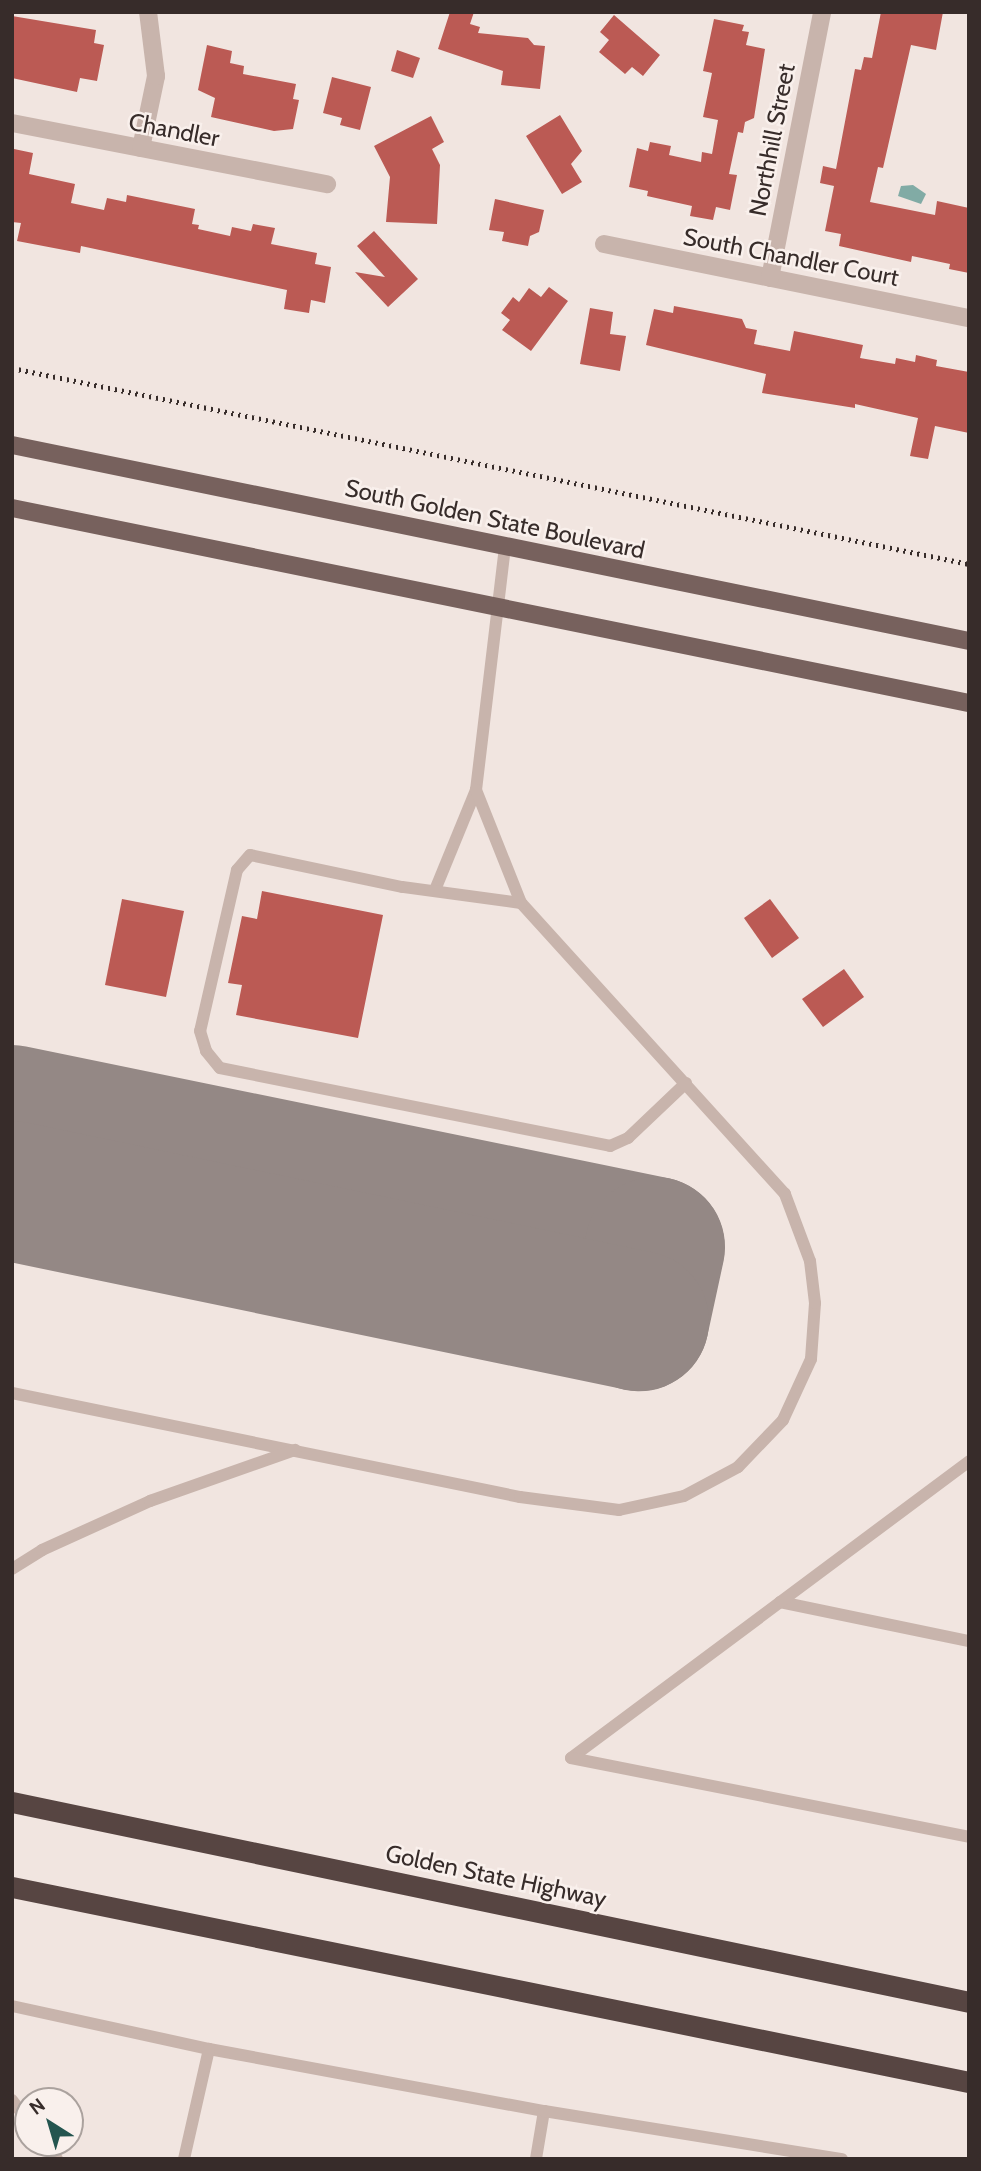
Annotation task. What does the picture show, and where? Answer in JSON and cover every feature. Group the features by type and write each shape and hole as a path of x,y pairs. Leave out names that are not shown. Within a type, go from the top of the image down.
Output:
{"highway":[{"name":"Golden State Highway","path":"12,1802 969,2003"},
{"path":"12,1887 969,2081"}],"main road":[{"name":"South Golden State Boulevard","path":"12,445 969,641"},
{"path":"12,508 969,703"}],"street":[{"path":"141,148 156,76 148,12"},
{"name":"Northhill Street","path":"769,278 822,12"},
{"name":"Chandler","path":"12,123 327,184"},
{"name":"South Chandler Court","path":"604,244 969,318"}],"lane":[{"path":"435,890 476,790 494,606 505,546"},
{"path":"12,1392 520,1497 620,1510 684,1496 738,1466 783,1420 811,1359 815,1303 810,1261 785,1194 521,903 476,790"},
{"path":"521,903 435,890 250,855 237,870 200,1031 206,1051 220,1068 610,1146 628,1138 686,1083"},
{"path":"12,1569 42,1550 150,1501 296,1450"},
{"path":"969,1461 571,1758 969,1837"},
{"path":"780,1602 969,1641"},
{"path":"12,2006 209,2049 544,2111 837,2158"},
{"path":"184,2159 209,2049"},
{"path":"536,2159 544,2111"}],"water":[{"path":"913,185 926,194 921,204 898,196 901,186"}],"building":[{"path":"450,12 474,12 470,24 480,27 478,33 528,38 534,45 545,46 540,89 501,85 503,71 438,49"},
{"path":"881,12 943,12 936,50 911,45 883,168 878,167 870,202 935,215 937,201 969,208 969,273 949,269 950,264 912,256 911,262 839,246 841,234 825,231 834,186 820,183 823,166 836,169 855,69 861,70 864,57 872,58"},
{"path":"614,15 660,55 643,76 632,67 625,74 599,52 609,40 600,32"},
{"path":"12,16 96,30 94,43 104,45 97,81 80,78 77,92 12,78"},
{"path":"714,19 744,25 742,31 749,32 746,45 765,49 754,118 745,122 743,133 738,132 729,174 737,175 730,210 716,207 713,220 690,216 692,206 647,196 648,191 629,187 637,148 648,151 650,142 671,146 669,155 701,162 702,152 712,154 718,120 703,117 712,73 703,71"},
{"path":"207,45 232,51 230,63 244,66 243,74 296,84 293,99 299,100 293,129 274,131 211,117 215,98 198,90"},
{"path":"397,50 420,58 413,78 391,71"},
{"path":"332,77 371,87 360,130 340,125 342,118 323,113"},
{"path":"560,115 582,151 571,164 582,182 562,194 526,136"},
{"path":"431,116 444,142 432,149 440,165 437,224 386,222 390,177 374,146"},
{"path":"14,149 33,153 29,174 75,184 71,203 104,210 107,198 126,202 127,195 195,209 192,224 199,225 198,229 230,236 232,227 251,231 253,224 275,228 271,244 317,253 315,264 331,267 325,303 311,300 309,313 284,309 287,290 81,246 80,253 17,241 21,223 12,222"},
{"path":"495,199 544,210 539,232 530,236 528,246 502,241 504,232 489,230"},
{"path":"374,231 418,279 388,307 355,272 385,277 357,246"},
{"path":"549,287 568,301 531,351 502,330 510,320 501,313 513,297 519,302 529,288 541,297"},
{"path":"674,306 742,319 746,328 757,330 754,344 790,351 794,331 863,345 860,358 895,364 896,358 915,362 916,355 937,360 936,366 969,372 969,433 935,426 928,459 910,456 918,418 855,404 855,408 762,393 766,374 646,345 654,309 673,313"},
{"path":"590,308 613,312 610,334 626,336 620,371 580,364"},
{"path":"262,891 383,915 358,1038 236,1015 242,985 228,983 242,916 257,919"},
{"path":"122,899 184,911 166,997 105,985"},
{"path":"770,899 799,938 772,958 744,918"},
{"path":"844,969 864,997 823,1027 802,999"}],"runway":[{"path":"12,1115 655,1247 639,1321 12,1191"}],"railway":[{"path":"12,368 969,564"}]}
